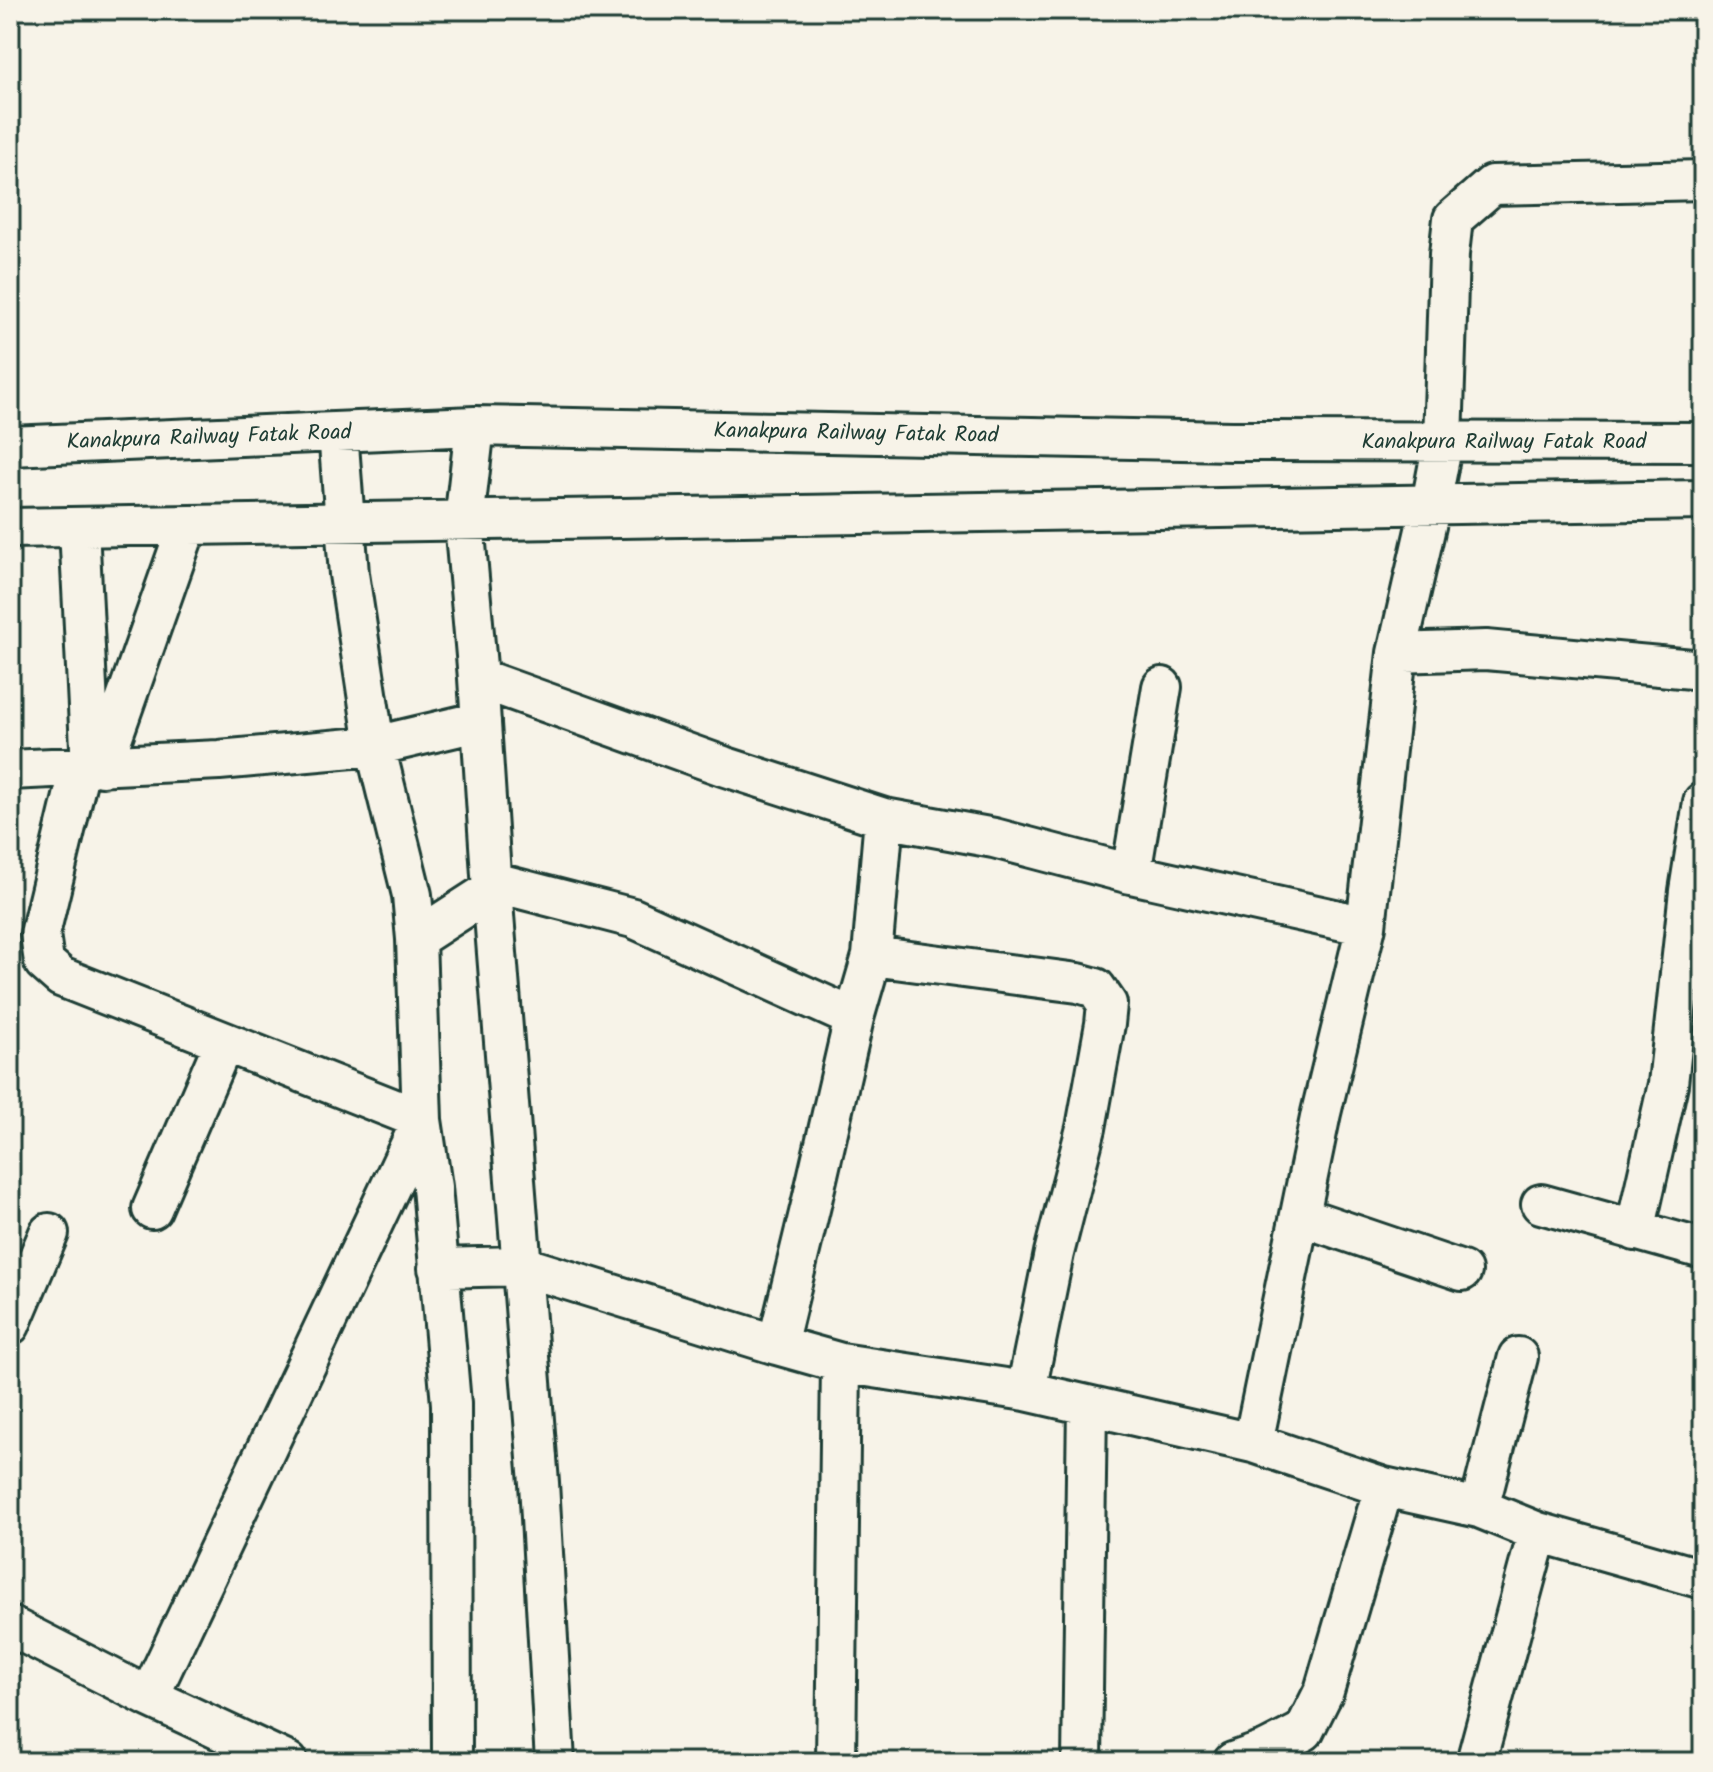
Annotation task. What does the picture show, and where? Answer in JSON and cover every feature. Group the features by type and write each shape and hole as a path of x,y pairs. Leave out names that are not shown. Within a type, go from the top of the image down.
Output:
{"street":[{"path":"1253,1443 1321,1113 1366,926 1397,653 1443,442 1449,254 1453,219 1492,185 1703,180"},
{"path":"475,426 464,522 539,1483 555,1762"},
{"name":"Kanakpura Railway Fatak Road","path":"10,446 475,426 1232,441 1703,442"},
{"path":"338,432 349,574 375,746 412,895 416,939 422,1120 432,1187 451,1404 452,1762"},
{"path":"10,528 1703,500"},
{"path":"187,526 91,767 40,934 44,962 61,977 422,1120"},
{"path":"79,528 91,767"},
{"path":"1397,653 1486,650 1703,670"},
{"path":"478,678 723,766 884,818 994,838 1131,874 1366,926"},
{"path":"1131,874 1162,687"},
{"path":"10,770 219,760 375,746 481,721"},
{"path":"1635,1231 1668,1084 1688,1038 1689,891 1703,802"},
{"path":"777,1345 854,1018 872,956 884,818"},
{"path":"416,939 501,884 633,918 854,1018"},
{"path":"872,956 1078,983 1096,988 1107,1004 1086,1128 1054,1253 1026,1391"},
{"path":"152,1209 224,1042"},
{"path":"149,1697 422,1120"},
{"path":"1541,1204 1703,1249"},
{"path":"1300,1216 1462,1271"},
{"path":"10,1325 49,1233"},
{"path":"438,1268 522,1266 841,1363 1026,1391 1253,1443 1384,1487 1479,1508 1538,1532 1703,1579"},
{"path":"1479,1508 1518,1357"},
{"path":"836,1762 841,1363"},
{"path":"1082,1762 1087,1405"},
{"path":"1233,1762 1267,1750 1304,1731 1324,1691 1384,1487"},
{"path":"1476,1762 1538,1532"},
{"path":"10,1626 149,1697 288,1762"}]}
